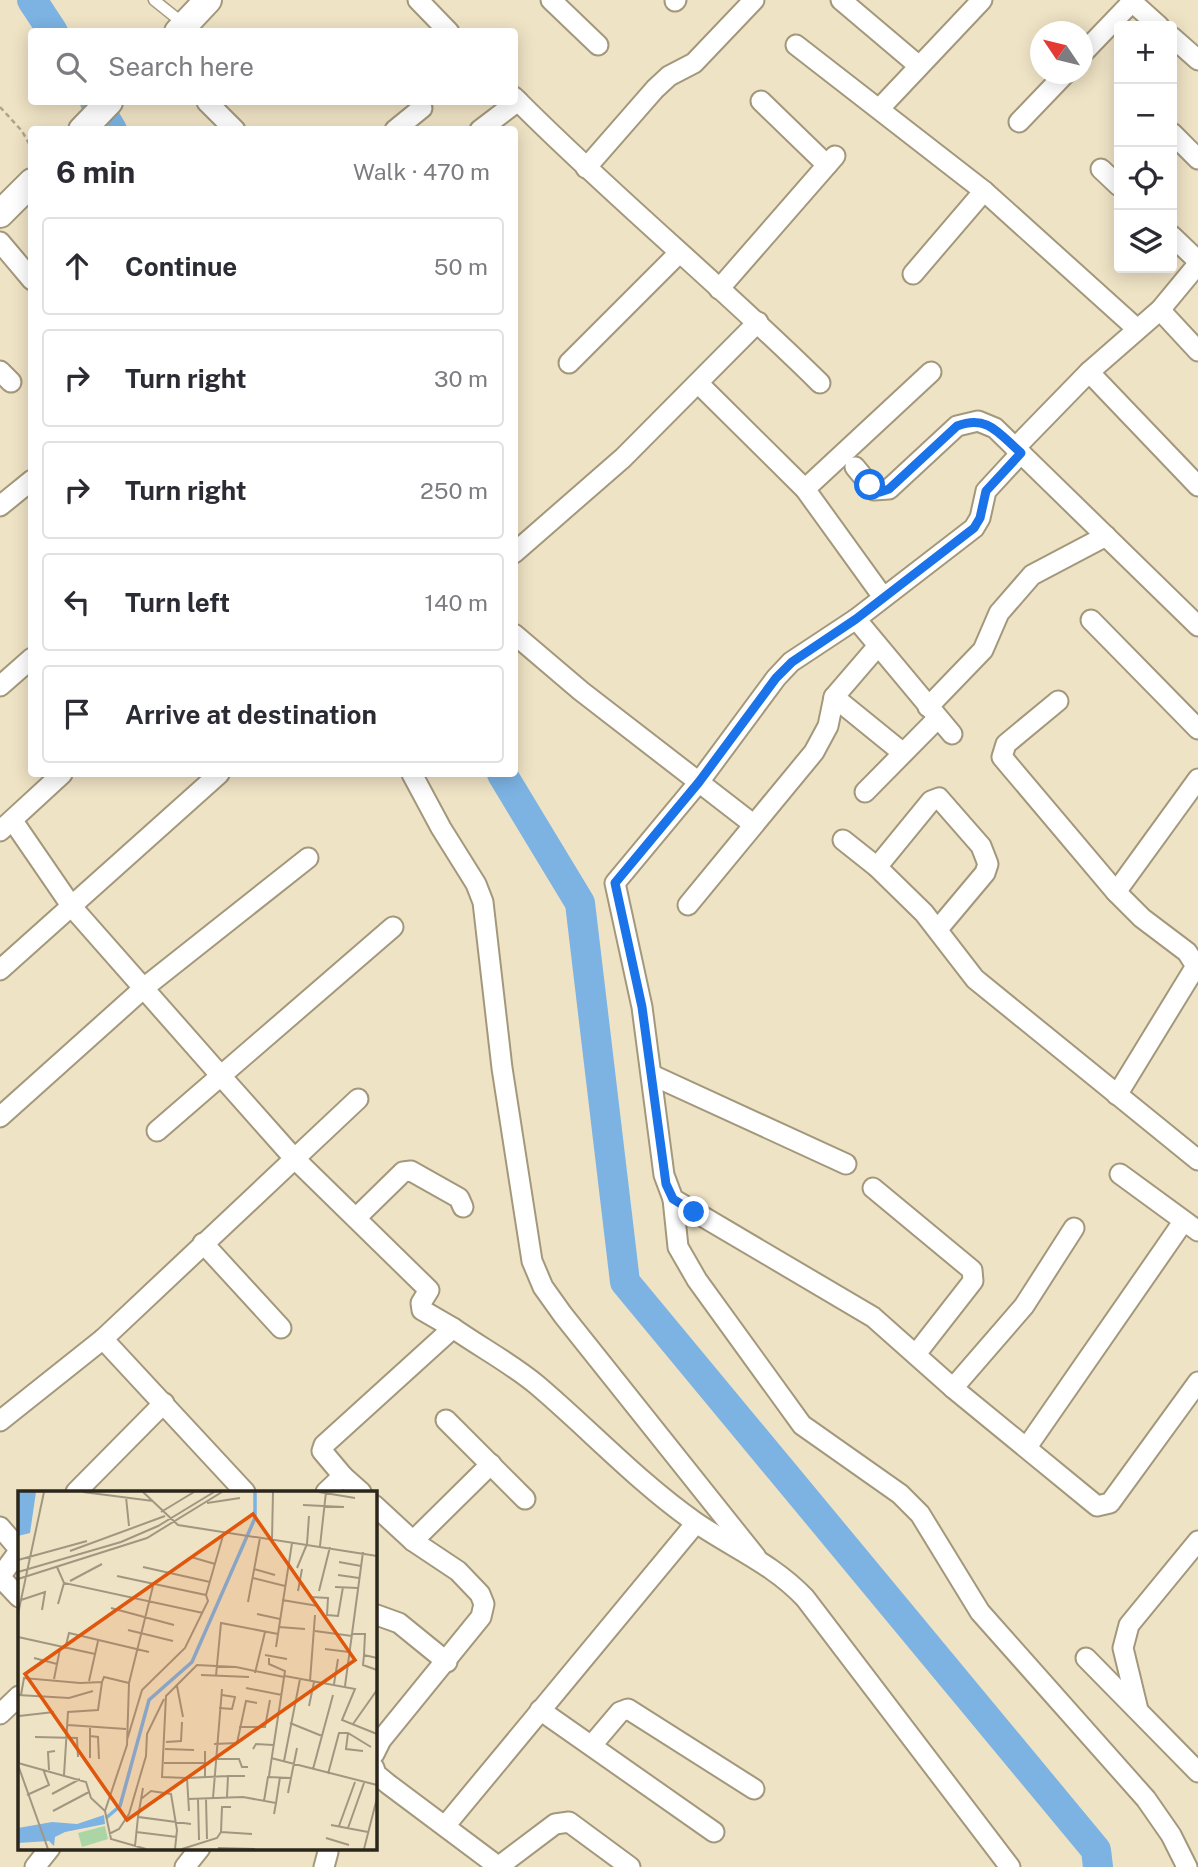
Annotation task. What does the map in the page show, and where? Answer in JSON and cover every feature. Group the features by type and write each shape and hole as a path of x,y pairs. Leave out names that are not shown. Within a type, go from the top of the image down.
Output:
{"main road":[{"path":"181,28 208,0"},
{"path":"86,126 106,105"},
{"path":"0,214 28,186"}],"street":[{"path":"551,0 598,45"},
{"path":"586,168 655,89 669,76 694,64 754,0"},
{"path":"841,0 919,66"},
{"path":"880,108 982,0"},
{"path":"422,1 446,28"},
{"path":"1093,43 1131,1 1153,21"},
{"path":"1177,41 1198,60"},
{"path":"796,45 984,191 1136,328"},
{"path":"1019,122 1055,84"},
{"path":"518,101 586,168 758,322 820,383"},
{"path":"719,289 831,160 761,101"},
{"path":"210,105 231,126"},
{"path":"485,126 509,105"},
{"path":"400,126 422,108"},
{"path":"1177,137 1198,159"},
{"path":"1101,169 1114,181"},
{"path":"913,274 984,191"},
{"path":"1177,241 1198,262 1160,310 1136,328 1089,372 1018,451 986,491 980,518 974,528 856,619 784,670 699,782 615,883 634,961 664,1174 673,1199 678,1247 697,1280 802,1425 900,1494 920,1514 980,1612 1146,1799 1171,1835 1187,1867"},
{"path":"0,242 28,275"},
{"path":"569,363 679,253"},
{"path":"1160,310 1198,351"},
{"path":"518,550 623,458 758,322"},
{"path":"805,489 931,372"},
{"path":"1089,372 1198,486"},
{"path":"698,383 805,489 883,597"},
{"path":"855,467 874,490 889,489 957,426 969,422 988,423 1198,626"},
{"path":"0,506 28,483"},
{"path":"865,792 904,753 983,650 999,613 1032,575 1106,536"},
{"path":"856,619 952,734"},
{"path":"1091,620 1198,729"},
{"path":"518,637 581,691 753,824"},
{"path":"688,905 814,752 828,726 834,697 877,647"},
{"path":"0,686 28,662"},
{"path":"834,697 904,753"},
{"path":"1058,701 1006,744 1002,757 1116,892 1142,919 1187,952 1196,966 1117,1095"},
{"path":"59,777 6,826 72,907 293,1157 429,1290 421,1303 422,1310 535,1384 640,1478 696,1522 786,1578 805,1598 1010,1867"},
{"path":"0,970 216,777"},
{"path":"414,777 476,884 483,902 502,1068 532,1261 543,1287 756,1557"},
{"path":"1116,892 1198,779"},
{"path":"877,867 931,801 939,798 981,846 988,864 985,873 938,929"},
{"path":"843,840 877,867 938,929 975,979 1198,1159"},
{"path":"0,1117 145,987 308,858"},
{"path":"157,1131 393,927"},
{"path":"652,1076 846,1164"},
{"path":"0,1422 103,1339 293,1157 358,1099"},
{"path":"356,1218 403,1172 411,1171 459,1198 463,1207"},
{"path":"1027,1447 1191,1226 1120,1174"},
{"path":"873,1188 972,1270 973,1280 916,1354"},
{"path":"673,1199 873,1317 1090,1503 1104,1507 1198,1382"},
{"path":"953,1388 1024,1306 1074,1228"},
{"path":"203,1243 281,1328"},
{"path":"359,1491 322,1451 324,1445 453,1328"},
{"path":"103,1339 243,1491"},
{"path":"78,1491 164,1403"},
{"path":"446,1420 525,1499"},
{"path":"413,1541 491,1464"},
{"path":"328,1491 343,1476"},
{"path":"376,1507 413,1541 458,1571 480,1594 484,1604 481,1617 381,1740 376,1750"},
{"path":"445,1826 696,1522"},
{"path":"0,1527 18,1549"},
{"path":"1138,1710 1123,1648 1129,1625 1198,1541"},
{"path":"18,1551 0,1577 18,1597"},
{"path":"376,1615 399,1623 447,1662"},
{"path":"1086,1658 1198,1772"},
{"path":"0,1713 18,1697"},
{"path":"592,1745 620,1712 628,1709 754,1788"},
{"path":"540,1710 714,1832"},
{"path":"376,1774 498,1867 555,1824 569,1822 631,1867"},
{"path":"35,1867 48,1850"},
{"path":"185,1867 198,1850"}],"lane":[{"path":"154,0 181,28"}],"path":[{"path":"0,107 28,142"}],"waterway":[{"path":"32,0 50,28"},
{"path":"97,105 110,126"},
{"path":"504,777 580,903 625,1282 1096,1850 1098,1867"}],"route":[{"path":"694,1212 673,1199 666,1184 642,1007 615,883 699,782 776,678 792,662 856,619 974,528 980,518 986,491 1021,453 988,423 969,422 957,426 889,489 880,492 870,485"}]}
